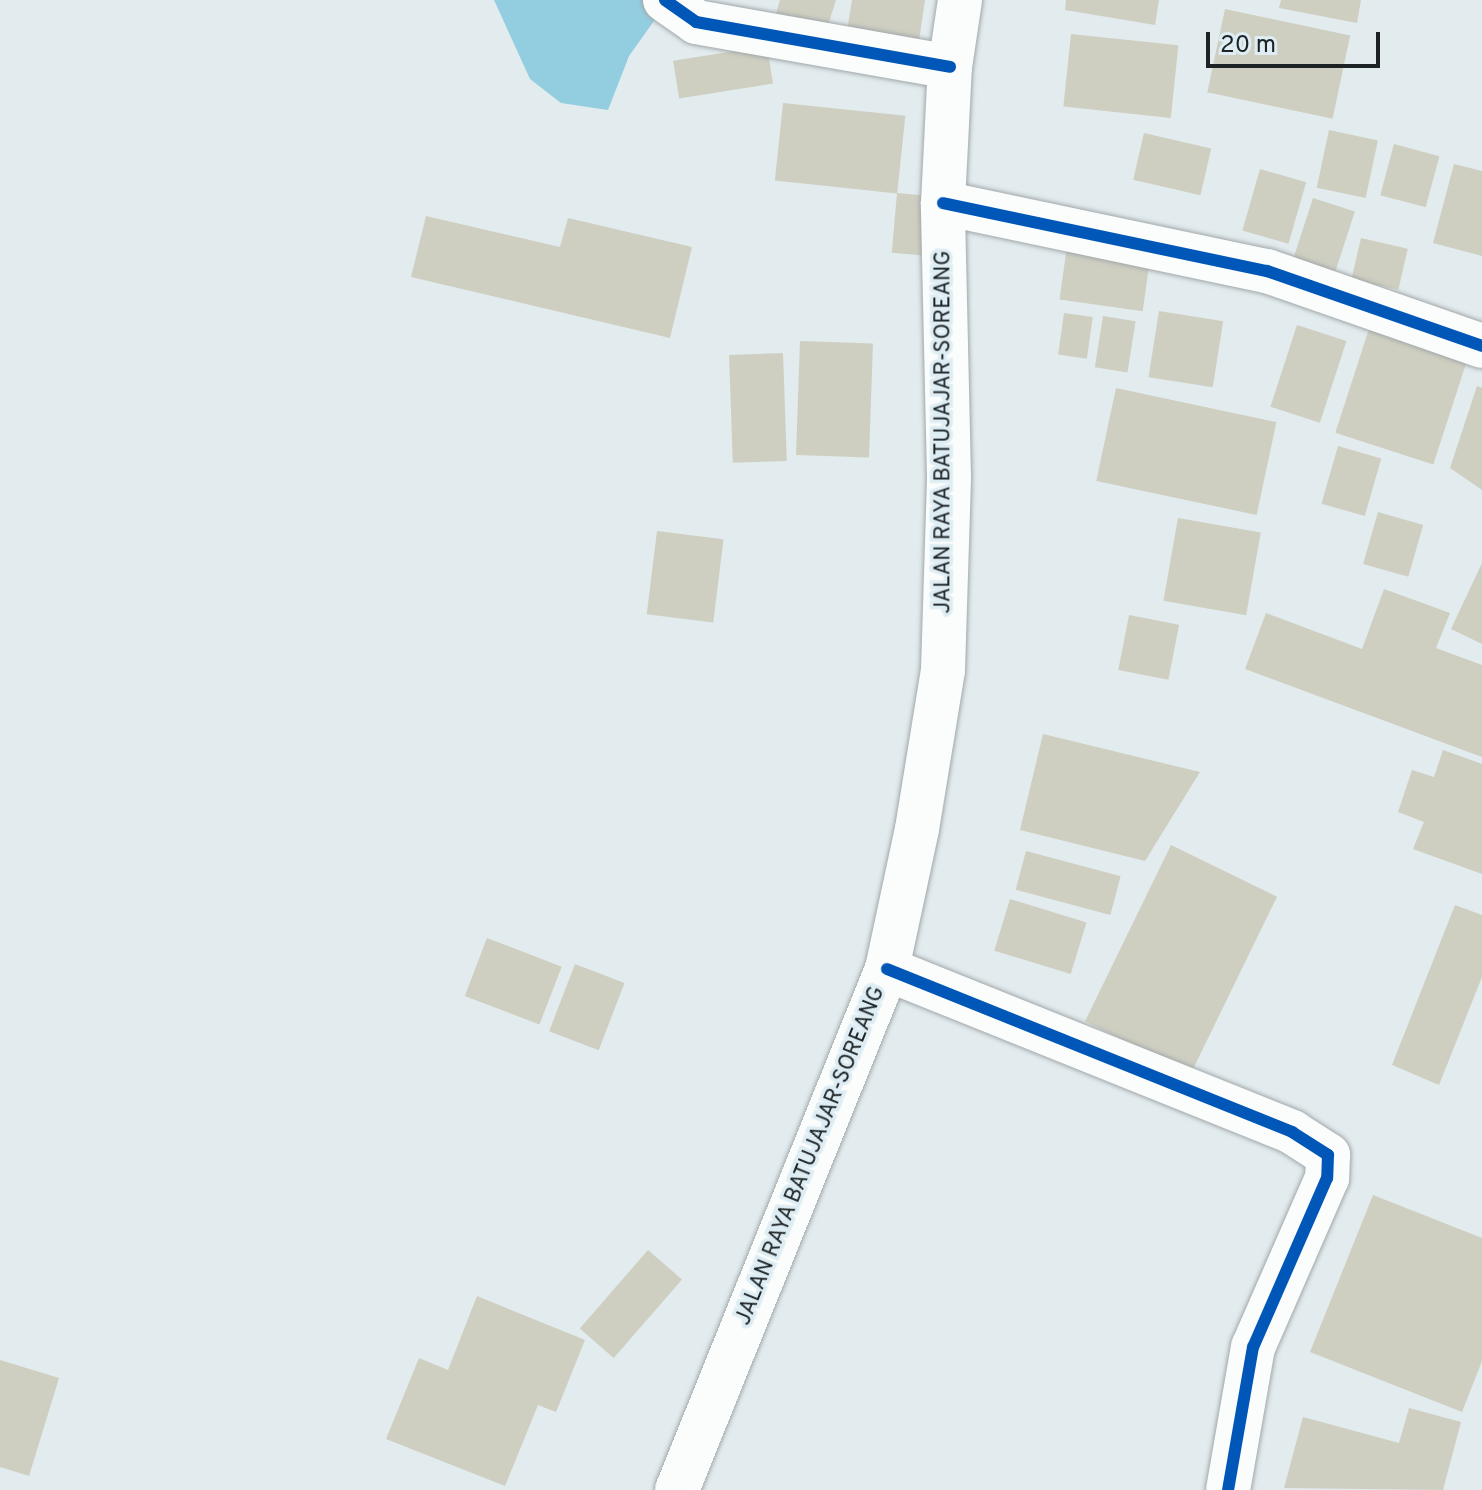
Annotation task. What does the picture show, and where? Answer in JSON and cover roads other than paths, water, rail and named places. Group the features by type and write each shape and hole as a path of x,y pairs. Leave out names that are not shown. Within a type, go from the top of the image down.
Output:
{"main road":[{"path":"665,0 696,22 950,67"},
{"name":"JALAN RAYA BATUJAJAR-SOREANG","path":"677,1490 887,969 917,829 943,670 949,477 943,203 950,67 960,0"},
{"path":"943,203 1267,271 1482,346"},
{"path":"887,969 1310,1139 1328,1155 1327,1178 1253,1347 1228,1490"}]}
